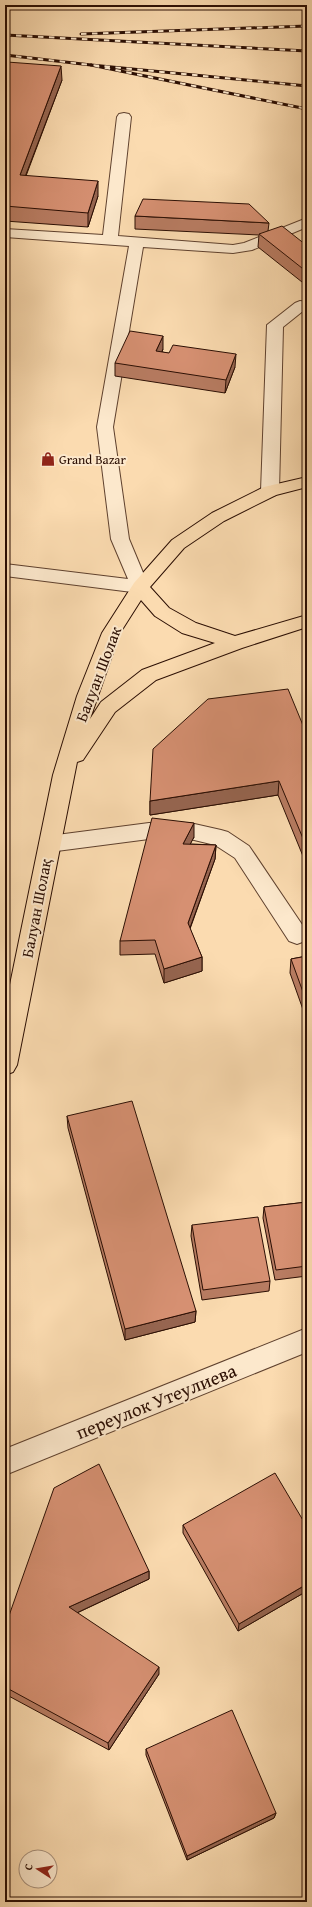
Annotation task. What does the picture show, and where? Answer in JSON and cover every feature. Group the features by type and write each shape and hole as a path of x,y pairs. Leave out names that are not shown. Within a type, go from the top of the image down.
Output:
{"main road":[{"name":"Балуан Шолак","path":"63,775 87,696 111,633 140,587 178,544 218,517 270,491 307,482"},
{"path":"140,587 162,612 189,628 235,643"},
{"path":"63,775 108,707 149,675 235,643 307,621"},
{"name":"Балуан Шолақ","path":"5,1065 63,775"}],"street":[{"path":"110,240 124,117"},
{"path":"5,233 137,241 233,249 247,247 307,222"},
{"path":"5,570 140,587 120,539 105,427 137,241"},
{"path":"270,491 276,325 300,306 307,306"},
{"path":"49,844 149,831 190,830 220,838 242,852 297,935"},
{"name":"переулок Утеулиева","path":"5,1462 307,1340"}],"building":[{"path":"7,62 61,66 20,175 98,181 88,213 5,206 5,66"},
{"path":"143,199 249,204 269,223 135,216"},
{"path":"282,226 306,245 307,244 307,272 259,234"},
{"path":"130,331 163,336 156,351 169,353 173,345 236,354 226,380 115,363"},
{"path":"288,689 307,735 307,848 279,781 150,801 153,749 208,699"},
{"path":"152,818 194,823 183,844 216,845 188,923 202,957 164,969 155,940 120,941"},
{"path":"307,956 307,1003 291,959"},
{"path":"132,1101 196,1311 125,1329 67,1116"},
{"path":"307,1202 307,1266 276,1270 264,1207"},
{"path":"258,1217 270,1281 203,1290 192,1225"},
{"path":"99,1464 149,1571 69,1607 159,1667 108,1743 5,1687 5,1627 54,1488"},
{"path":"275,1473 307,1527 307,1584 239,1624 183,1525"},
{"path":"232,1710 276,1813 187,1856 146,1749"}],"railway":[{"path":"264,5 307,7"},
{"path":"81,34 307,26"},
{"path":"5,35 307,51"},
{"path":"5,55 91,65"},
{"path":"91,65 307,86"},
{"path":"91,65 307,109"}],"place":[{"name":"Grand Bazar","path":"48,459"}]}
